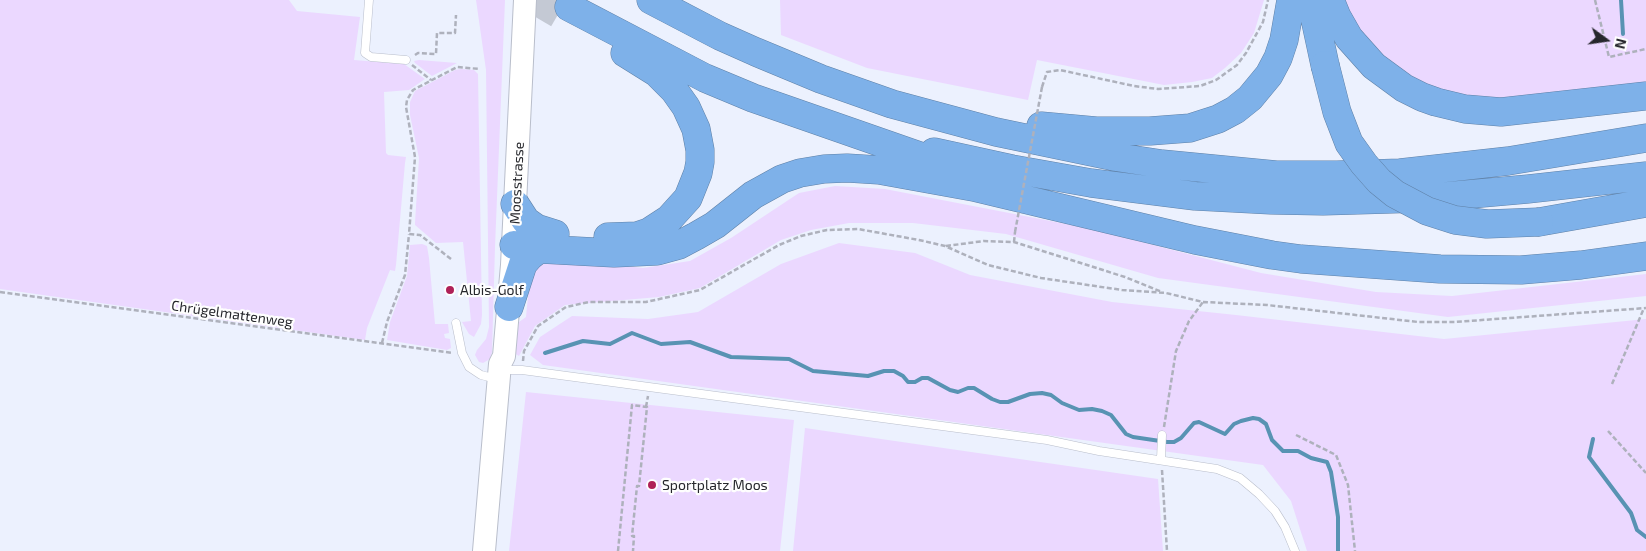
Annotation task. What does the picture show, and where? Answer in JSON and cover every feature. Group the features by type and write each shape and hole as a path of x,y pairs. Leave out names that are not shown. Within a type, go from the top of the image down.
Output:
{"highway":[{"path":"651,0 720,36 756,52 821,79 892,104 996,132 1162,164 1276,175 1337,176 1400,173 1499,162 1646,138"},
{"path":"892,104 1025,125 1096,131 1165,131 1199,125 1218,119 1235,110 1250,98 1264,82 1274,67 1281,49 1287,31 1292,0"},
{"path":"1311,0 1336,112 1349,143 1367,168 1395,194 1427,212 1455,220 1494,224 1539,222 1646,203"},
{"path":"1330,0 1349,38 1374,66 1404,88 1436,102 1465,109 1501,112 1646,96"},
{"path":"525,241 624,237 637,236 649,232 669,219 682,206 695,182 700,162 696,129 686,106 674,90 657,73 610,44 567,13 752,98 945,166 1269,245 1385,265"},
{"path":"1583,149 1646,133"},
{"path":"867,138 1012,169 1091,183 1195,196 1232,198 1323,201 1426,198 1646,176"},
{"path":"525,241 614,253 656,251 679,244 696,236 714,225 753,195 782,179 800,173 847,168 879,170 973,186 1195,240 1272,256 1449,269 1522,270 1581,265 1646,256"},
{"path":"516,204 526,221 536,228 525,241"},
{"path":"509,307 524,264 530,256 525,241"}],"main road":[{"name":"Moosstrasse","path":"484,551 499,371 497,357 525,241 512,0"},
{"name":"Moosstrasse","path":"524,0 516,204 525,241"},
{"name":"Moosstrasse","path":"499,371 504,356 509,307"}],"lane":[{"path":"369,0 365,53 371,58 406,60"},
{"path":"456,323 462,353 469,367 481,375 499,371 522,370 1038,439 1217,470 1240,478 1259,494 1275,511 1285,527 1295,551"},
{"path":"1161,459 1162,435"}],"path":[{"path":"1014,242 1042,87 1048,72 1060,70 1134,86 1158,89 1200,86 1216,80 1237,65 1263,22 1268,0"},
{"path":"1595,0 1609,57 1646,49"},
{"path":"431,80 406,60 418,54 436,54 437,32 455,33 456,15"},
{"path":"382,344 387,322 405,274 415,158 406,108 407,100 413,90 456,67 480,69"},
{"path":"522,370 524,351 538,326 566,307 589,302 646,302 700,290 779,245 801,236 827,230 858,229 945,246 988,264 1041,278 1122,290 1166,293"},
{"path":"409,234 420,235 451,259"},
{"path":"945,246 984,241 1014,242 1125,277 1166,293 1203,302 1267,305 1418,322 1455,322 1645,308 1612,384"},
{"name":"Chrügelmattenweg","path":"0,292 382,344 462,353"},
{"path":"1162,435 1176,351 1189,321 1203,302"},
{"path":"618,551 632,405 646,405 639,486 637,486 632,536 634,536 633,551"},
{"path":"1608,432 1646,473"},
{"path":"1296,434 1336,456 1348,485 1355,551"},
{"path":"1161,459 1167,551"}],"shaded area":[{"path":"0,0 289,0 297,11 360,17 354,60 404,64 425,79 409,90 384,92 386,153 388,155 406,157 395,271 390,270 367,328 365,340 0,289"},
{"path":"476,0 505,0 492,352 490,359 483,363 479,362 475,355 486,339 489,327 486,70"},
{"path":"780,0 1264,0 1254,33 1241,53 1212,78 1164,85 1037,60 1028,100 867,68 781,35"},
{"path":"1339,0 1646,0 1646,85 1496,103 1424,89 1367,47"},
{"path":"414,61 457,63 432,76"},
{"path":"455,70 474,70 478,74 482,315 481,324 474,337 469,334 462,322 471,321 463,242 436,243 415,225 419,158 410,115 410,102 415,91"},
{"path":"835,186 885,189 1092,229 1261,273 1376,292 1452,296 1646,274 1646,296 1448,317 1158,278 1006,234 913,223 849,223 811,230 781,240 700,288 659,297 565,305 535,326 519,356 514,353 519,322 526,317 528,296 522,290 531,273 542,263 561,258 643,268 690,261 731,238 799,193"},
{"path":"839,243 915,253 970,275 1112,302 1444,339 1646,319 1646,551 1307,551 1291,501 1263,465 543,365 530,355 540,337 572,316 648,319 698,312 781,264"},
{"path":"422,244 427,246 429,258 435,324 448,324 449,333 444,334 445,338 450,339 451,348 447,350 387,340 390,322 407,276 410,245"},
{"name":"Sportplatz Moos","path":"526,392 794,420 780,551 509,551"},
{"path":"805,428 1158,479 1163,551 793,551"}],"waterway":[{"path":"1621,0 1623,34"},
{"path":"545,353 583,341 610,344 632,333 661,344 690,342 731,357 789,359 813,371 868,376 884,371 894,371 903,376 908,382 928,378 950,390 958,392 974,388 1000,402 1008,402 1030,394 1042,393 1051,395 1062,403 1079,410 1092,409 1111,415 1126,434 1133,437 1167,442 1174,442 1181,438 1194,423 1199,422 1225,434 1234,424 1253,418 1259,419 1266,424 1272,440 1283,451 1298,451 1311,458 1327,462 1331,472 1338,517 1338,551"},
{"path":"1593,439 1589,457 1631,513 1637,530 1646,537"}],"tunnel":[{"path":"534,0 565,18"}],"place":[{"name":"Albis-Golf","path":"450,290"},
{"name":"Sportplatz Moos","path":"652,485"}]}
